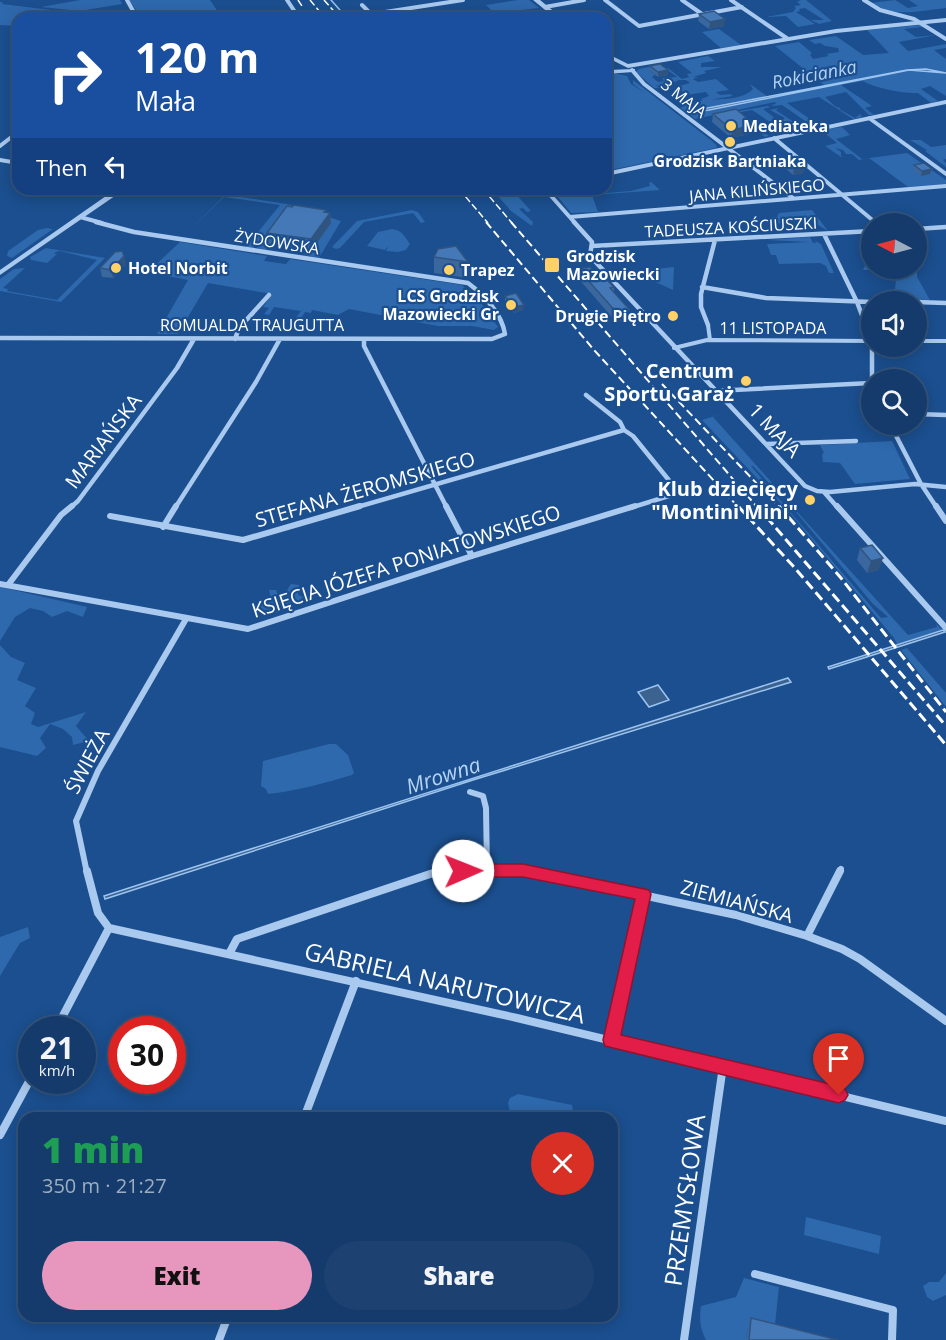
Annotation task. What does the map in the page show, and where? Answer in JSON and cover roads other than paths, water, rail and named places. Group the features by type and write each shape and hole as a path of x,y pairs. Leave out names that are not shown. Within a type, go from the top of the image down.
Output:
{"street":[{"path":"385,12 463,0"},
{"path":"536,0 551,12"},
{"path":"545,7 584,0"},
{"path":"605,0 639,26 742,7"},
{"path":"682,0 702,14"},
{"path":"731,0 788,39"},
{"path":"865,0 873,0"},
{"path":"865,0 878,10 905,15 922,23 946,39"},
{"path":"362,5 370,12"},
{"path":"612,70 850,29 946,20"},
{"name":"3 MAJA","path":"612,59 793,199"},
{"name":"3 MAJA","path":"626,69 644,84"},
{"path":"612,173 946,102"},
{"path":"869,118 946,174"},
{"path":"0,146 12,137"},
{"path":"774,138 864,213"},
{"name":"JANA KILIŃSKIEGO","path":"570,217 946,186"},
{"path":"0,273 111,195"},
{"name":"1 MAJA","path":"550,195 592,242 590,255 674,348 801,483 824,492 945,627"},
{"name":"ŻYDOWSKA","path":"80,217 134,232 471,285 504,326 503,336"},
{"path":"927,228 946,227"},
{"name":"TADEUSZA KOŚCIUSZKI","path":"592,246 861,232"},
{"path":"824,234 861,315"},
{"path":"710,340 708,325 700,303 715,240"},
{"path":"702,287 766,298 861,302"},
{"path":"235,339 239,328 269,295"},
{"path":"927,302 946,303"},
{"name":"ROMUALDA TRAUGUTTA","path":"0,338 492,339 503,336"},
{"name":"MARIAŃSKA","path":"8,585 61,515 78,501 177,368 194,339"},
{"path":"163,527 256,382 280,339"},
{"path":"364,339 364,346 472,556"},
{"name":"11 LISTOPADA","path":"674,348 710,340 861,342"},
{"path":"927,341 946,341"},
{"path":"714,391 861,384"},
{"path":"586,395 620,422 624,430"},
{"path":"927,414 946,415"},
{"name":"KSIĘCIA JÓZEFA PONIATOWSKIEGO","path":"0,584 241,629 253,628 472,556 668,497 675,491 633,436 624,430"},
{"name":"STEFANA ŻEROMSKIEGO","path":"110,516 243,540 624,430"},
{"path":"896,435 921,484 946,521"},
{"path":"766,444 856,441"},
{"path":"824,492 921,484 946,487"},
{"name":"ŚWIEŻA","path":"109,928 98,913 79,843 76,821 98,771 186,619"},
{"path":"470,792 483,796 486,808 487,870"},
{"path":"807,936 841,869"},
{"name":"ZIEMIAŃSKA","path":"229,954 237,939 440,871 523,870 736,915 807,936 842,949 860,959 946,1021"},
{"path":"611,1040 644,894"},
{"path":"63,1016 109,928"},
{"name":"GABRIELA NARUTOWICZA","path":"109,928 356,981 723,1066 946,1121"},
{"path":"306,1112 356,981"},
{"name":"PRZEMYSŁOWA","path":"684,1340 723,1066"},
{"path":"0,1135 22,1094"},
{"path":"755,1274 893,1310 891,1340"},
{"path":"219,1340 226,1322"}],"waterway":[{"path":"331,0 342,12"}],"railway":[{"path":"298,0 302,6"},
{"path":"310,0 320,12"},
{"path":"324,0 335,12"},
{"path":"464,195 488,223"},
{"path":"488,195 512,223"},
{"path":"486,222 594,350 739,508"},
{"path":"511,222 758,508"},
{"path":"662,384 780,508"},
{"path":"738,506 794,567 946,745"},
{"path":"757,506 946,726"},
{"path":"779,506 841,578 946,712"}],"place":[{"name":"Mediateka","path":"731,126"},
{"name":"Grodzisk Bartniaka","path":"730,142"},
{"name":"Grodzisk Mazowiecki","path":"552,265"},
{"name":"Hotel Norbit","path":"116,268"},
{"name":"Trapez","path":"449,270"},
{"name":"LCS Grodzisk Mazowiecki Gr","path":"511,305"},
{"name":"Drugie Piętro","path":"673,316"},
{"name":"Centrum Sportu Garaż","path":"746,381"},
{"name":"Klub dziecięcy \"Montini Mini\"","path":"810,500"}],"water label":[{"name":"Rokicianka","path":"814,74"},
{"name":"Mrowna","path":"443,775"}]}
